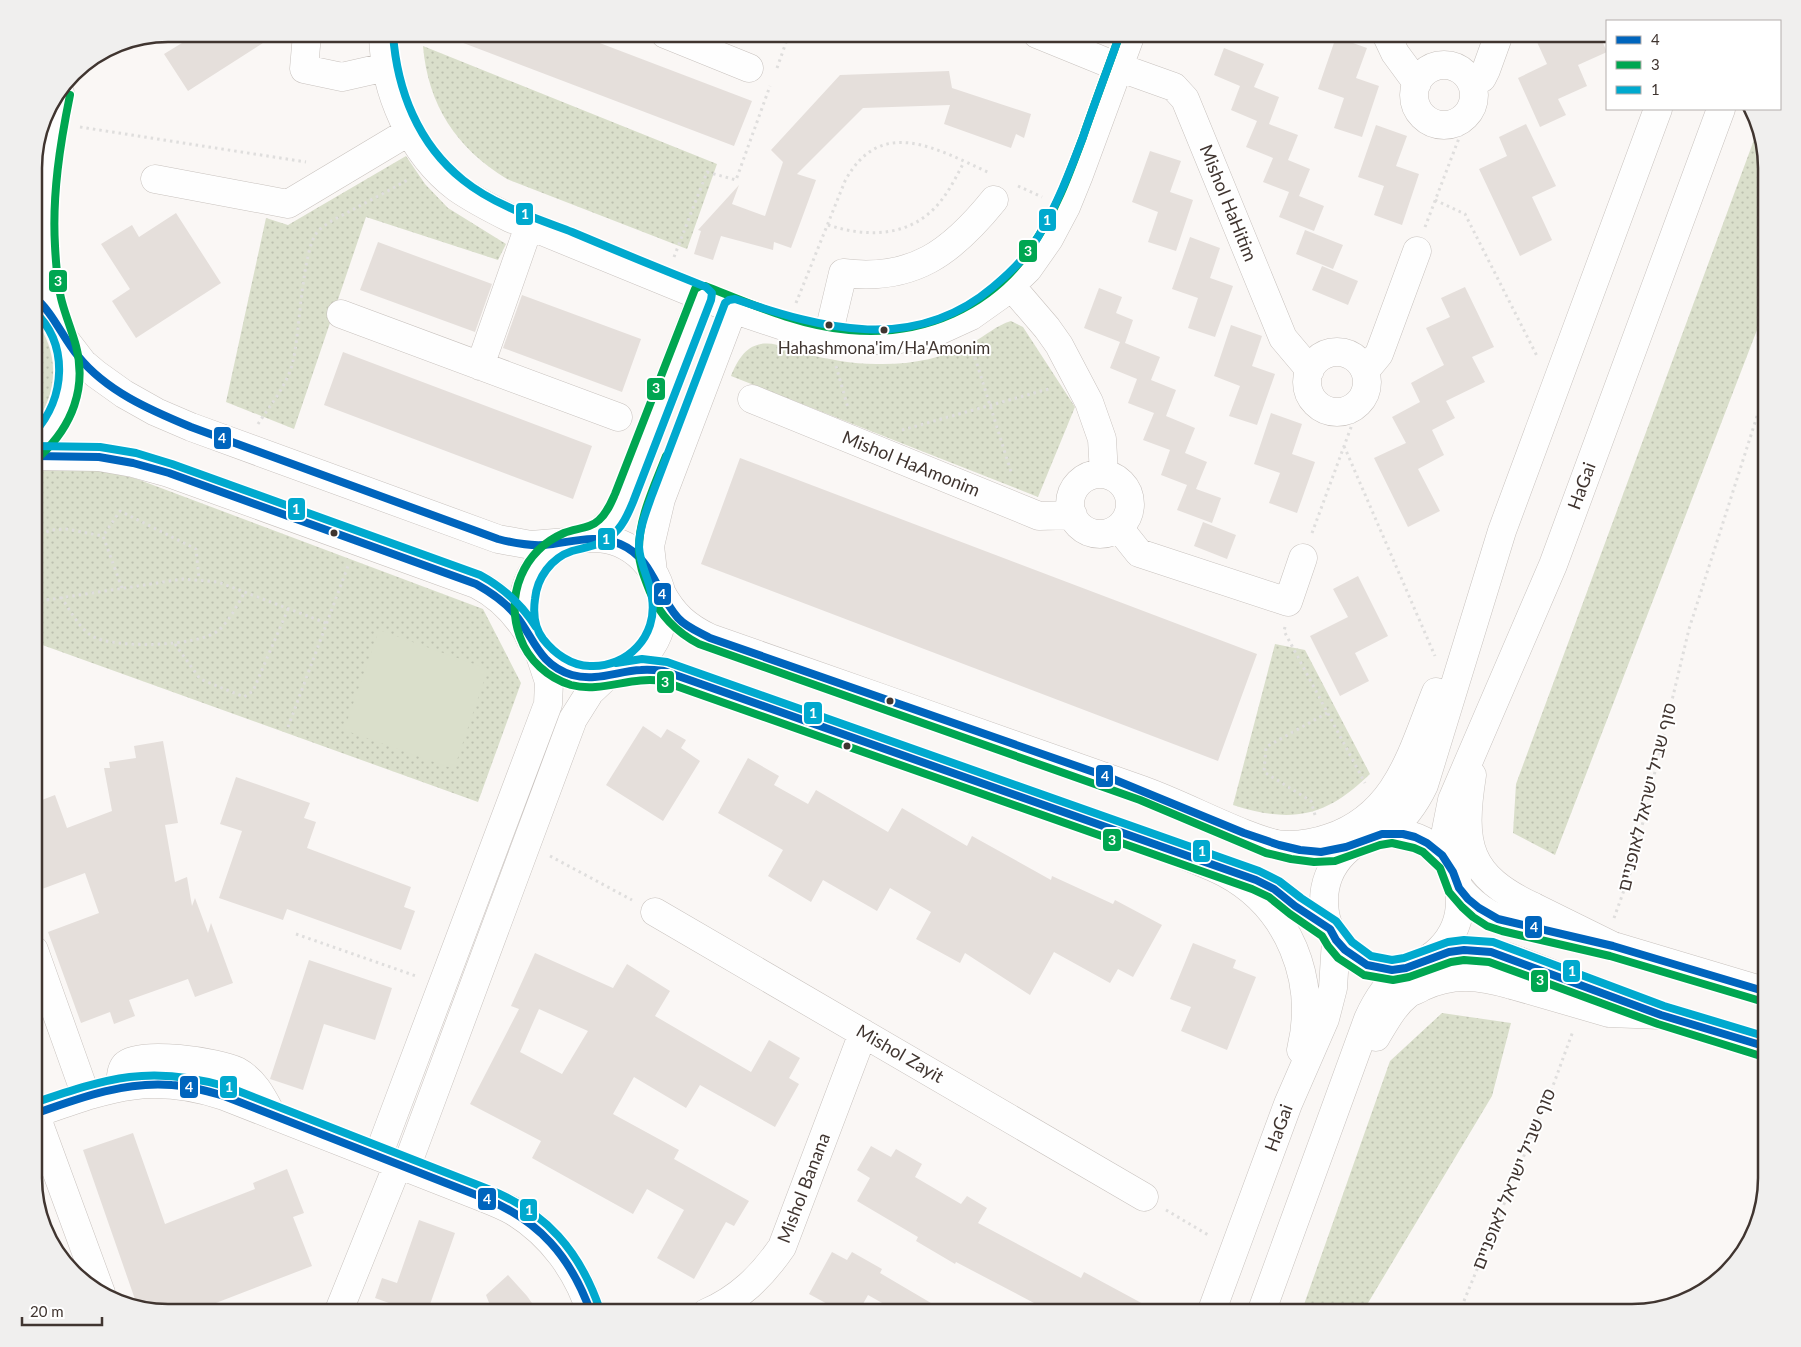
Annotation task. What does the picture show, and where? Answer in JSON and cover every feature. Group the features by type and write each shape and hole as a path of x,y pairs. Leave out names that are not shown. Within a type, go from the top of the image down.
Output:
{"main road":[{"name":"Mishol HaHitim","path":"1061,42 1118,67 1174,87 1185,99 1283,338 1310,370"},
{"path":"384,43 386,67 393,94 410,132 434,166 456,187 481,204 529,226 733,309 786,327 847,340 895,340 936,332 972,316 1011,286 1028,269 1049,239 1066,207 1128,42"},
{"path":"1390,42 1395,54 1417,83"},
{"path":"1470,80 1482,78 1497,42"},
{"path":"306,43 304,69 342,77 386,67"},
{"path":"687,43 762,72"},
{"path":"1452,66 1460,70 1470,80 1474,99 1469,112 1463,119 1446,125 1432,123 1421,115 1416,106 1414,92 1417,83 1425,72 1433,68 1452,66"},
{"path":"43,305 84,363 96,374 124,394 174,420 498,539 531,545 578,540 611,540 631,549 646,563 673,612 682,622 710,638 1144,791 1269,843 1313,852 1332,851 1353,845 1365,839 1382,821 1394,789 1404,771 1502,531 1658,110"},
{"name":"HaGai","path":"1448,862 1446,830 1452,800 1553,565 1721,110"},
{"path":"43,438 54,425 67,398 70,368 68,352 60,330 48,280 45,228 48,160 56,113"},
{"path":"154,179 288,204 410,132"},
{"path":"828,336 843,273 862,276 881,275 918,266 950,247 977,222 1002,187"},
{"path":"480,366 529,226"},
{"path":"1365,372 1379,354 1417,251"},
{"path":"1011,286 1059,345 1089,402 1102,439 1104,474"},
{"path":"394,1163 443,985 548,704 548,682 524,622 523,600 529,579 548,554 605,529 615,516 624,498 702,296"},
{"path":"341,1304 394,1163 527,844 573,719 590,692 613,674 637,662 651,646 660,626 662,616 650,546 661,499 733,309"},
{"path":"341,314 618,417"},
{"path":"1336,352 1354,357 1365,372 1367,386 1365,395 1360,402 1344,412 1334,412 1321,408 1312,398 1308,389 1310,370 1322,356 1336,352"},
{"name":"Mishol HaAmonim","path":"752,399 1039,516 1072,515"},
{"path":"43,456 90,457 134,463 188,479 482,587 507,605 533,642 555,666 574,675 596,677 642,669 664,671 1261,882 1274,889 1333,935 1345,950 1367,965 1392,970 1419,964 1441,949 1455,927 1459,914 1458,887 1448,862 1429,844 1405,834 1382,821"},
{"path":"1104,474 1120,482 1128,494 1130,503 1128,517 1119,528 1106,534 1092,533 1080,527 1072,515 1071,501 1075,488 1085,478 1104,474"},
{"path":"1119,528 1139,553 1288,602 1303,558"},
{"path":"1269,843 1287,846 1321,841 1354,827 1382,821 1398,824 1410,810 1424,785 1502,531"},
{"path":"1511,660 1476,753 1468,799 1469,838 1474,859 1484,874 1531,917"},
{"path":"1333,935 1325,915 1325,888 1335,864 1353,845"},
{"path":"1176,852 1226,874 1252,892 1272,912 1298,957 1304,982 1306,1008 1305,1036 1288,1104"},
{"path":"1458,887 1479,909 1492,917 1531,917 1612,935 1675,964 1758,989"},
{"name":"Mishol Zayit","path":"655,912 1144,1197"},
{"name":"HaGai","path":"1215,1304 1288,1104 1330,1003 1333,988 1333,935"},
{"path":"1431,957 1449,952 1478,950 1491,952 1515,973 1609,1013 1660,1015 1758,1044"},
{"path":"1264,1304 1331,1123 1358,1042 1374,1006 1389,984 1406,968"},
{"path":"1331,1123 1379,1032 1393,1010 1409,994 1434,982 1464,976 1482,977 1515,973"},
{"path":"43,975 86,1096"},
{"name":"Mishol Banana","path":"723,1304 735,1298 748,1302 782,1247 863,1033"},
{"path":"43,1110 86,1096 120,1087 142,1084 159,1083 192,1087 224,1096 512,1210 537,1227 557,1248 574,1272 588,1304"},
{"path":"43,1135 97,1281"}],"path":[{"path":"762,72 783,43"},
{"path":"665,281 707,172 736,180 771,84"},
{"path":"1417,251 1469,112"},
{"path":"54,122 310,162"},
{"path":"786,327 851,171 857,162 872,150 890,143 912,143 925,146 964,162 1002,187 1066,207"},
{"path":"828,225 848,232 869,233 888,232 904,228 924,217 940,202 950,189 964,162"},
{"path":"244,446 285,383 293,362 306,264 310,246 318,231 332,221 434,166"},
{"path":"1435,200 1465,214 1554,390"},
{"path":"963,320 1023,509"},
{"path":"828,336 858,442 1078,380"},
{"path":"1303,558 1360,402"},
{"name":"סוף שביל ישראל לאופניים","path":"1612,935 1632,868 1688,629 1758,413"},
{"path":"1344,446 1443,675"},
{"path":"103,536 120,511 196,549 199,579"},
{"path":"43,533 67,529 103,536"},
{"path":"103,536 122,588"},
{"path":"288,727 357,541"},
{"path":"43,601 183,579 199,579 218,582 326,623"},
{"path":"61,598 80,624 92,636 108,643 175,644 200,640 218,631 232,615 245,592"},
{"path":"1288,602 1284,631 1382,821"},
{"path":"175,644 200,679 244,697 253,691 288,609"},
{"path":"1321,841 1311,801 1264,772 1266,746 1327,713"},
{"path":"527,844 655,912"},
{"path":"296,934 443,985"},
{"name":"סוף שביל ישראל לאופניים","path":"1463,1304 1554,1083 1575,1027"},
{"path":"1144,1197 1235,1250"}],"green space":[{"path":"423,46 717,164 687,249 507,179 489,167 459,139 438,106 426,67"},
{"path":"1754,139 1758,169 1758,327 1555,855 1513,833 1516,784"},
{"path":"406,156 425,184 448,208 506,244 498,260 366,217 294,429 226,402 266,218 288,225"},
{"path":"1011,321 1023,327 1075,407 1038,497 731,376 739,361 750,348 766,343 805,354 849,362 876,364 913,362 961,349"},
{"path":"43,333 52,358 52,386 43,411"},
{"path":"43,470 104,470 137,479 483,609 521,683 478,802 43,645"},
{"path":"379,630 488,669 454,769 344,730"},
{"path":"1275,644 1305,650 1370,774 1338,800 1323,808 1307,813 1291,815 1273,814 1233,805"},
{"path":"1442,1013 1511,1023 1492,1096 1367,1304 1304,1304 1390,1061"}],"building":[{"path":"1334,42 1351,42 1367,48 1356,78 1379,86 1362,137 1334,128 1344,98 1318,89"},
{"path":"1537,42 1603,42 1606,50 1606,52 1578,65 1587,86 1558,99 1566,115 1540,127 1518,78 1547,64"},
{"path":"182,43 263,43 188,91 164,54"},
{"path":"463,43 599,43 752,101 734,146"},
{"path":"1224,48 1264,64 1254,87 1279,97 1269,124 1298,135 1288,160 1310,169 1299,196 1324,206 1314,231 1279,217 1289,192 1263,182 1273,158 1246,147 1257,121 1231,110 1240,86 1214,75"},
{"path":"949,71 952,88 1031,114 1024,138 1016,134 1011,148 944,124 950,105 863,108 797,174 816,180 791,248 774,242 773,250 721,236 713,260 694,254 701,231 698,230 739,185 732,204 765,216 783,162 771,150 840,75"},
{"path":"1526,124 1556,186 1532,197 1552,240 1520,256 1479,169 1507,156 1499,137"},
{"path":"1376,125 1407,136 1396,166 1419,174 1402,225 1374,215 1384,186 1358,177"},
{"path":"1150,151 1181,161 1170,192 1193,200 1176,251 1148,242 1158,212 1132,202"},
{"path":"176,213 221,283 136,338 112,301 130,289 101,244 132,225 139,237"},
{"path":"1305,230 1343,245 1333,269 1296,254"},
{"path":"1190,237 1220,248 1210,278 1233,286 1215,337 1188,328 1198,298 1172,289"},
{"path":"378,242 492,284 475,332 360,290"},
{"path":"1322,266 1358,281 1348,305 1312,290"},
{"path":"1465,287 1494,347 1472,357 1485,382 1446,401 1455,418 1432,430 1444,455 1418,469 1440,511 1408,527 1374,458 1406,443 1392,417 1420,402 1411,383 1444,365 1426,328 1450,317 1441,298"},
{"path":"1099,288 1122,297 1116,313 1133,320 1125,343 1160,357 1151,380 1176,390 1166,416 1195,428 1185,453 1207,462 1196,489 1221,498 1212,523 1177,510 1187,485 1161,475 1170,450 1143,440 1154,413 1128,403 1137,379 1110,368 1120,342 1084,328"},
{"path":"522,295 641,339 622,392 503,348"},
{"path":"1231,325 1262,336 1252,366 1275,374 1257,425 1229,416 1240,386 1214,376"},
{"path":"343,352 592,446 573,499 324,405"},
{"path":"1271,413 1302,424 1292,454 1315,462 1297,513 1269,503 1280,473 1254,464"},
{"path":"740,458 1257,654 1218,761 701,564"},
{"path":"1203,522 1236,535 1227,559 1194,546"},
{"path":"1358,576 1388,636 1355,653 1369,681 1340,696 1310,636 1348,617 1333,589"},
{"path":"643,726 661,738 667,729 686,740 681,748 700,761 663,821 606,785"},
{"path":"163,741 178,823 165,825 175,882 187,877 192,906 195,898 208,933 211,923 233,983 195,997 188,979 129,1000 135,1016 114,1024 110,1012 81,1023 48,932 99,913 85,873 43,889 43,800 55,795 67,828 112,811 104,768 110,768 109,762 136,758 134,746"},
{"path":"748,758 779,776 774,785 808,804 816,790 888,832 902,808 967,846 972,836 1051,880 1052,876 1113,904 1115,900 1162,925 1133,977 1118,969 1110,983 1054,952 1030,995 965,953 960,963 916,939 931,912 890,888 877,911 823,880 811,902 768,876 783,850 718,813"},
{"path":"236,777 310,803 304,818 316,822 307,848 411,887 404,907 415,911 401,950 287,909 283,920 219,898 242,831 220,824"},
{"path":"1193,943 1236,960 1233,968 1256,977 1227,1050 1181,1031 1191,1007 1170,999"},
{"path":"535,953 613,988 627,964 670,991 655,1016 751,1072 769,1040 800,1058 789,1078 799,1084 775,1127 700,1085 686,1108 634,1077 613,1114 679,1150 674,1159 749,1201 734,1226 726,1222 694,1279 657,1258 684,1210 647,1189 633,1214 532,1158 541,1141 470,1104 519,1009 511,1006","holes":["539,1009 588,1031 562,1074 520,1052"]},
{"path":"309,960 392,988 375,1040 324,1024 303,1090 270,1079"},
{"path":"133,1133 165,1224 255,1189 253,1183 287,1169 304,1213 293,1217 312,1266 213,1304 169,1304 135,1300 83,1150"},
{"path":"871,1146 891,1157 896,1149 922,1164 915,1177 961,1204 967,1196 987,1208 978,1223 1081,1278 1084,1272 1143,1304 1036,1304 956,1262 955,1264 916,1241 918,1237 857,1201 870,1178 857,1170"},
{"path":"419,1220 455,1233 430,1304 392,1304 375,1298 382,1278 397,1283"},
{"path":"832,1252 847,1260 852,1252 882,1269 880,1273 933,1304 884,1304 868,1295 863,1304 827,1304 809,1294"},
{"path":"508,1275 533,1304 490,1304 486,1295"}],"transit line":[{"name":"3","path":"1117,42 1072,165 1048,220 1032,246 1015,268 975,302 952,314 928,323 903,329 849,330 830,328 794,319 705,286 695,289 607,511 595,523 564,533 550,541 528,563 521,576 515,606 516,621 520,637 528,653 547,673 571,685 594,687 650,680 662,681 1252,889 1269,897 1322,936 1338,958 1364,975 1393,980 1409,977 1451,962 1464,960 1489,962 1658,1024 1758,1055"},
{"name":"1","path":"394,43 399,75 405,95 422,133 447,166 463,180 501,204 706,287 712,293 711,300 633,502 624,520 615,533 602,542 572,551 558,558 546,570 536,591 535,620 543,639 564,658 576,664 590,666 616,662 627,655 645,637 650,625 653,612 652,598 639,547 645,514 725,303 735,299 801,319 834,326 867,329 900,328 932,321 963,308 993,287 1012,270 1029,251 1038,237 1068,175 1117,42"},
{"name":"3","path":"43,453 52,444 69,419 78,391 80,377 76,346 59,288 54,227 58,170 70,95"},
{"name":"4","path":"43,305 72,349 89,368 115,389 160,414 498,539 532,545 592,539 601,539 620,544 640,558 678,618 689,627 710,638 1108,777 1244,833 1279,845 1321,852 1346,847 1382,834 1403,834 1415,837 1427,843 1442,855 1453,872 1459,888 1468,899 1498,919 1613,946 1758,989"},
{"name":"1","path":"43,322 53,339 58,355 59,371 57,388 52,404 43,422"},
{"name":"1","path":"43,446 100,447 136,453 172,464 480,575 512,598 525,611 536,627"},
{"name":"4","path":"43,456 99,457 133,463 169,473 476,584 499,599 514,613 545,659 561,671 572,675 598,677 632,671 664,671 1256,880 1274,889 1295,906 1330,929 1336,940 1345,950 1367,965 1392,970 1406,968 1449,952 1464,950 1491,952 1661,1015 1758,1044"},
{"name":"3","path":"666,456 652,491 641,527 639,540 640,562 650,592 664,616 676,629 699,644 1140,800 1266,853 1314,862 1335,861 1380,845 1392,843 1414,848 1423,852 1440,868 1449,892 1473,917 1487,926 1610,956 1758,1000"},
{"name":"1","path":"616,663 642,659 667,662 1259,871 1279,881 1336,921 1352,942 1371,956 1392,960 1404,958 1448,942 1464,940 1493,942 1664,1006 1758,1034"},
{"name":"1","path":"43,1100 107,1081 152,1075 175,1076 228,1087 509,1198 544,1222 558,1236 582,1269 598,1304"},
{"name":"4","path":"43,1111 102,1092 154,1084 198,1089 224,1096 504,1207 537,1229 551,1243 574,1274 587,1304"}],"place":[{"name":"Hahashmona'im/Ha'Amonim","path":"884,330"}]}
